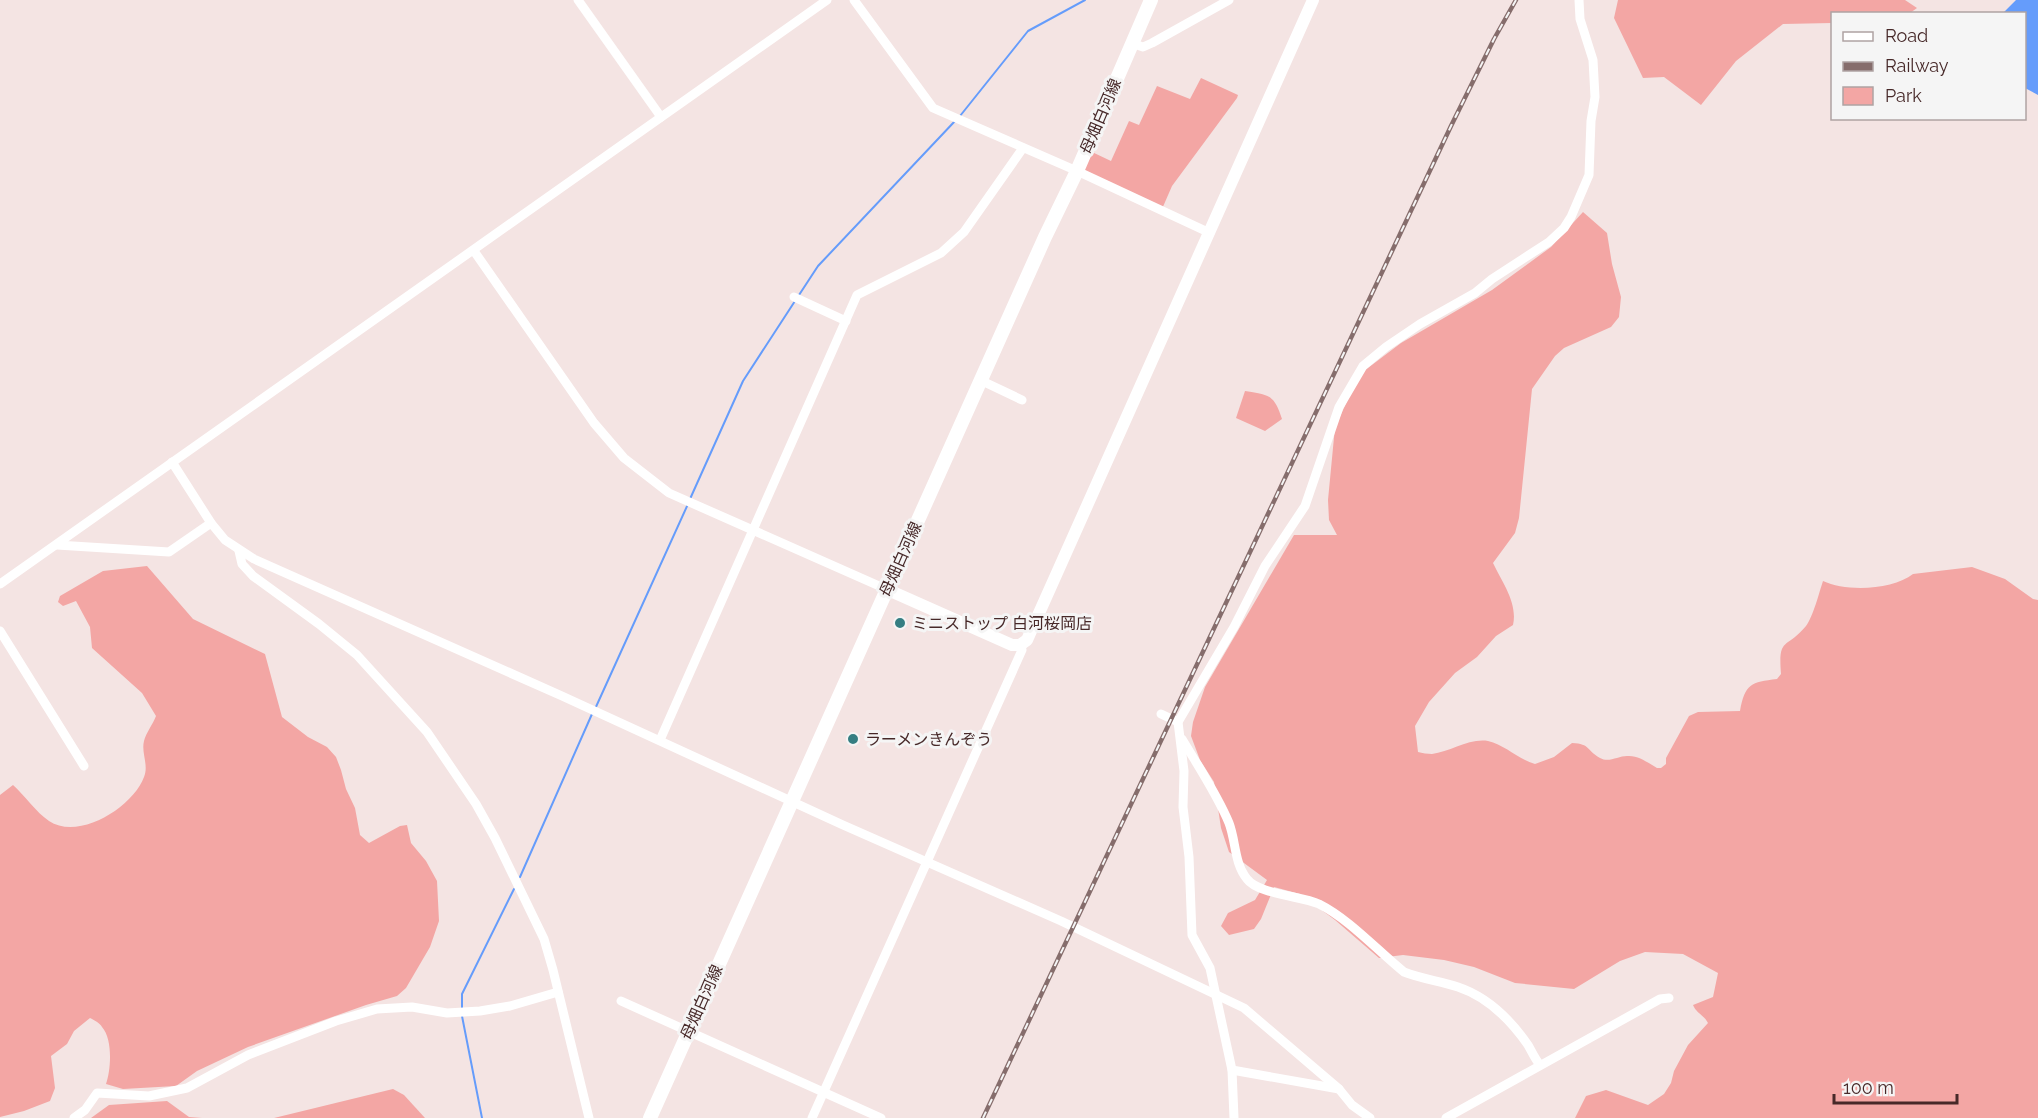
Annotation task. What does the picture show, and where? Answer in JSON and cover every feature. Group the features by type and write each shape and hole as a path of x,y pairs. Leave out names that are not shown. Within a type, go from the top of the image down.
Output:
{"main road":[{"name":"母畑白河線","path":"650,1118 980,380 1077,171 1151,0"}],"street":[{"path":"578,0 661,117"},
{"path":"0,584 826,0"},
{"path":"854,0 933,108 1077,171 1210,233"},
{"path":"1131,44 1143,47 1229,0"},
{"path":"474,250 607,440 624,458 669,493 1011,645 1020,645 1027,640 1313,0"},
{"path":"1234,1118 1232,1070 1210,968 1192,935 1189,857 1183,807 1184,771 1178,722 1234,627 1265,566 1305,506 1339,407 1363,366 1420,324 1475,293 1492,279 1549,242 1564,228 1571,217 1589,175 1594,97 1593,60 1580,19 1579,0"},
{"path":"660,740 860,292 941,253 955,242 1023,148"},
{"path":"794,297 846,321"},
{"path":"980,380 1022,400"},
{"path":"172,462 211,523 225,540 254,560 660,740 1215,993 1244,1008 1339,1089 1352,1105 1370,1118"},
{"path":"57,545 169,552 211,523"},
{"path":"239,551 242,564 253,576 357,655 421,724 448,760 495,837 539,930 553,970 589,1118"},
{"path":"0,631 84,766"},
{"path":"812,1118 1022,650 1020,645"},
{"path":"1161,714 1178,722"},
{"path":"1180,736 1229,822 1238,862 1247,879 1273,892 1311,901 1328,909 1404,972 1455,986 1484,999 1497,1009 1527,1044 1540,1065"},
{"path":"74,1118 85,1110 97,1094 149,1096 187,1088 248,1055 328,1024 377,1009 412,1007 447,1013 480,1011 510,1006 558,992"},
{"path":"1446,1118 1660,999 1669,998"},
{"path":"621,1000 881,1118"},
{"path":"1232,1070 1339,1089"}],"green space":[{"path":"1618,0 1905,0 1917,8 1911,12 1831,12 1831,23 1783,24 1736,61 1701,105 1664,77 1643,78 1614,18"},
{"path":"1201,78 1238,95 1172,186 1162,209 1082,172 1092,152 1111,161 1129,121 1139,125 1157,86 1190,99"},
{"path":"1583,212 1607,233 1621,297 1619,317 1611,327 1564,348 1555,356 1532,389 1519,518 1515,533 1493,563 1511,601 1513,625 1496,636 1477,657 1455,673 1429,702 1415,726 1418,752 1432,754 1474,741 1488,741 1535,764 1554,757 1572,743 1586,746 1603,759 1631,756 1661,768 1666,764 1666,758 1689,716 1698,712 1740,711 1744,695 1751,686 1761,681 1777,679 1781,674 1782,648 1809,622 1823,581 1844,587 1869,588 1894,583 1913,574 1972,567 2005,579 2033,599 2038,600 2038,1118 1575,1118 1586,1096 1606,1090 1648,1105 1664,1094 1688,1045 1708,1023 1693,1005 1713,997 1718,973 1683,954 1645,952 1620,961 1574,989 1515,983 1474,967 1444,960 1403,955 1379,958 1335,920 1300,894 1274,887 1261,919 1254,929 1229,935 1221,926 1228,913 1255,900 1267,880 1229,852 1221,828 1214,782 1200,760 1191,736 1193,722 1205,687 1294,535 1337,535 1329,520 1328,500 1335,427 1360,374 1401,343 1492,290 1551,247"},
{"path":"1245,391 1270,397 1282,419 1265,431 1236,418"},
{"path":"147,566 193,619 265,654 282,717 308,737 327,747 336,757 346,789 355,808 360,835 369,843 400,826 407,825 411,843 426,861 437,881 439,921 430,947 406,988 397,996 248,1047 197,1071 176,1086 123,1089 106,1084 110,1063 108,1039 101,1026 90,1018 74,1031 67,1044 51,1056 55,1088 50,1101 0,1117 0,795 13,785 49,821 61,826 75,827 104,818 129,799 138,788 145,772 144,741 156,716 142,693 92,648 90,627 76,601 63,606 58,602 60,596 103,571"},
{"path":"393,1089 404,1095 425,1118 274,1118"},
{"path":"167,1101 189,1117 202,1118 91,1118 109,1105"}],"water":[{"path":"2016,0 2038,0 2038,95 2026,89 2026,12 2004,12"}],"waterway":[{"path":"960,116 1028,31 1085,0"},
{"path":"799,295 818,266 955,121"},
{"path":"690,499 743,381 795,301"},
{"path":"595,709 688,504"},
{"path":"520,877 592,714"},
{"path":"462,1008 462,994 514,889"},
{"path":"462,1016 482,1118"}],"railway":[{"path":"983,1118 1451,126 1516,0"}],"place":[{"name":"ミニストップ 白河桜岡店","path":"900,623"},
{"name":"ラーメンきんぞう","path":"853,739"}]}
